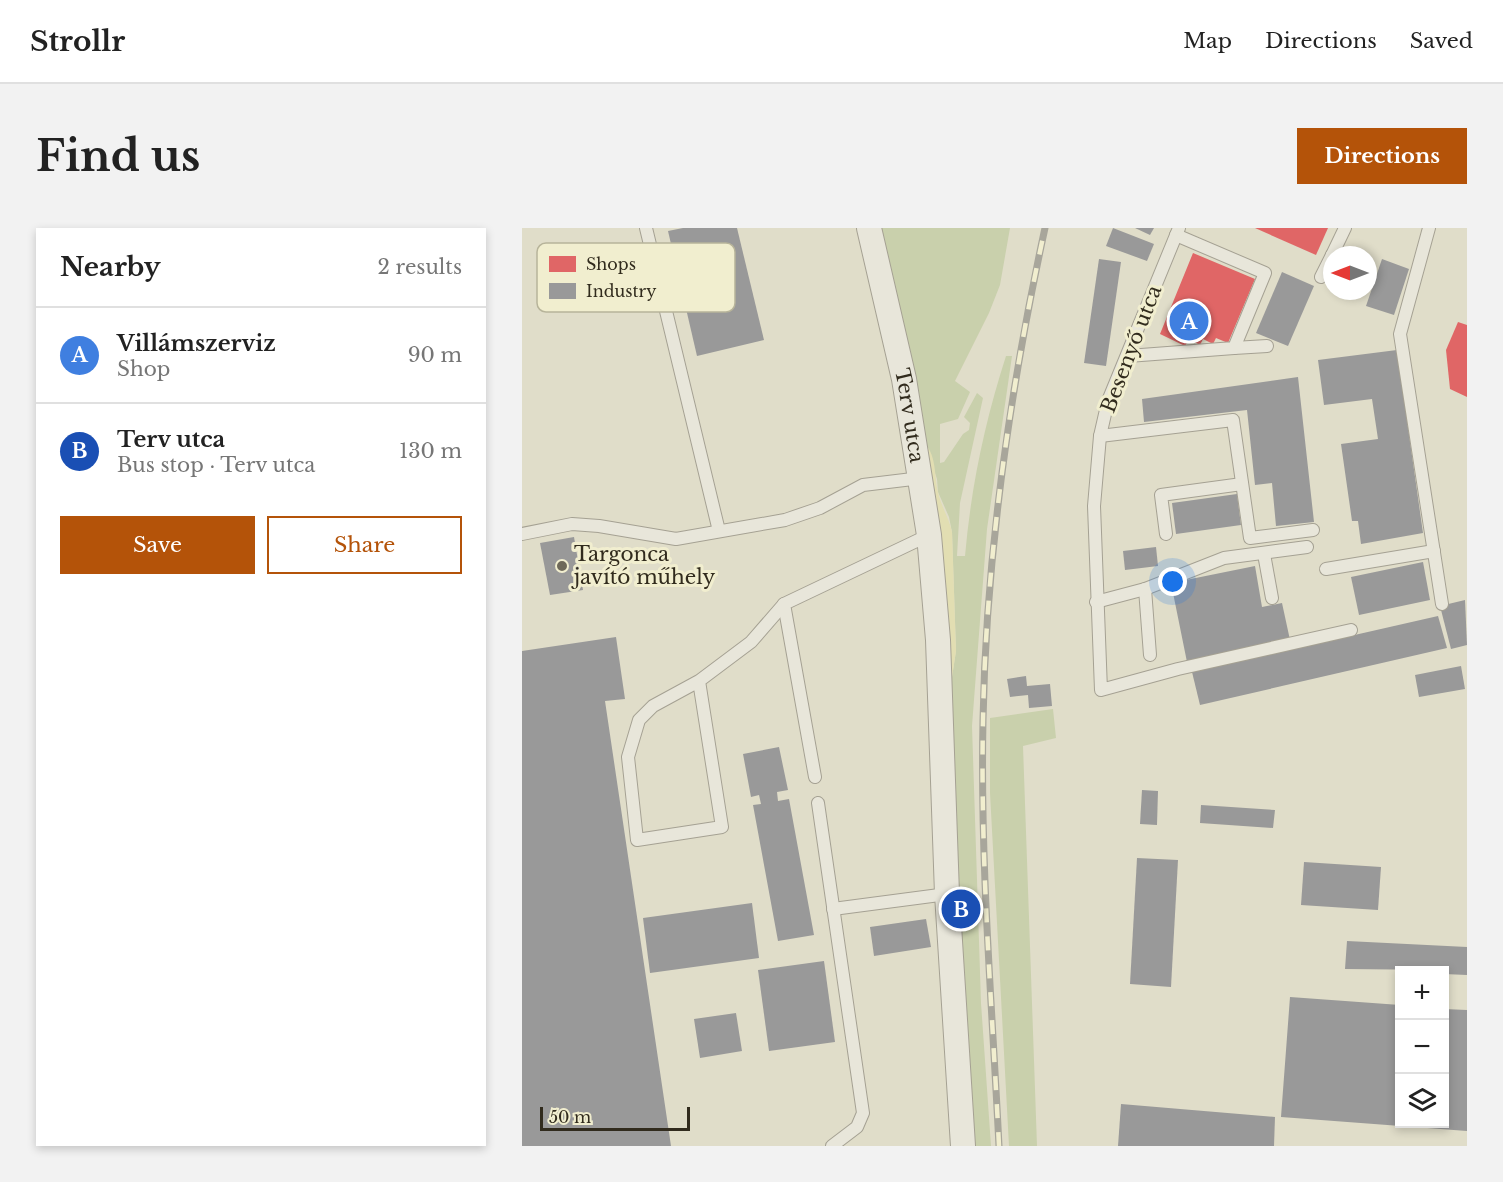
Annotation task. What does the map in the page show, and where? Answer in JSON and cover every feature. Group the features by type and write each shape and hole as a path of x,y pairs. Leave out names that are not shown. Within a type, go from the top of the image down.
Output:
{"street":[{"name":"Terv utca","path":"869,228 904,379 929,535 938,640 948,894 963,1146"}],"lane":[{"path":"646,228 650,243"},
{"path":"1336,246 1345,228"},
{"path":"1429,228 1400,334 1442,604"},
{"path":"1178,231 1265,273 1234,348"},
{"name":"Besenyő utca","path":"1178,231 1108,401 1100,436 1094,506 1101,690 1178,669 1351,630"},
{"path":"1321,278 1323,274"},
{"path":"666,312 718,531"},
{"path":"1128,356 1267,346"},
{"path":"1100,436 1233,420 1250,538 1313,530"},
{"path":"522,534 572,524 599,526 676,539 805,514 863,485 921,478"},
{"path":"1166,534 1161,495 1242,484"},
{"path":"699,681 722,827 637,840 628,757 634,732 645,712 699,681 751,642 784,604 929,535"},
{"path":"1096,602 1145,589 1224,558 1307,547"},
{"path":"1326,570 1434,551"},
{"path":"1264,554 1272,598"},
{"path":"1145,589 1150,655"},
{"path":"784,604 815,777"},
{"path":"818,802 863,1113 857,1127 832,1146"},
{"path":"833,909 948,894"}],"green space":[{"path":"878,228 1010,228 1000,285 989,313 955,381 970,392 958,419 940,424 940,463 944,462 963,434 969,430 970,423 964,417 977,393 983,398 960,503 957,556 965,556 971,505 985,430 1006,356 1012,356 987,529 972,726 981,1003 991,1146 968,1146 951,705 948,703 956,651 952,532 925,443"},
{"path":"1053,709 1056,738 1023,746 1037,1146 1009,1146 990,793 990,718"}],"sand":[{"path":"925,443 932,455 939,497 952,532 956,651 948,703"}],"building: Shops":[{"path":"1255,228 1328,228 1316,255"},
{"path":"1193,253 1255,279 1228,343 1216,338 1213,344 1203,339 1200,345 1189,339 1185,346 1160,334"},
{"path":"1458,322 1467,325 1467,397 1450,389 1446,350"}],"building: Industry":[{"path":"683,228 737,228 764,340 697,356 687,312 735,312 735,243 671,243 668,231"},
{"path":"1113,228 1154,244 1147,261 1106,246"},
{"path":"1135,228 1154,228 1150,235"},
{"path":"1099,259 1121,262 1106,366 1084,363"},
{"path":"1382,259 1409,269 1394,315 1366,306 1368,300 1377,300 1377,274"},
{"path":"1282,272 1314,286 1288,346 1256,333"},
{"path":"1397,350 1423,533 1361,544 1358,521 1352,521 1341,444 1378,439 1372,399 1324,405 1318,360"},
{"path":"1298,377 1314,522 1276,526 1272,483 1255,485 1247,410 1144,422 1142,399"},
{"path":"1237,494 1241,525 1176,534 1172,503"},
{"name":"Targonca javító műhely","path":"574,537 583,590 550,595 540,543"},
{"path":"1156,547 1158,566 1125,570 1123,551"},
{"path":"1423,562 1430,600 1359,615 1351,577"},
{"path":"1255,566 1262,607 1282,603 1290,640 1187,662 1171,583"},
{"path":"1465,600 1467,645 1451,649 1440,606"},
{"path":"1438,616 1447,648 1200,705 1192,672"},
{"path":"616,637 625,699 605,701 671,1146 522,1146 522,651"},
{"path":"1461,666 1465,689 1419,697 1415,675"},
{"path":"1026,676 1027,686 1050,684 1052,706 1029,708 1028,695 1010,697 1007,679"},
{"path":"779,747 788,790 777,792 778,801 789,799 814,935 778,941 753,805 761,804 759,795 751,797 743,754"},
{"path":"1142,790 1158,791 1157,825 1140,824"},
{"path":"1201,805 1275,810 1273,828 1200,823"},
{"path":"1137,858 1178,860 1171,987 1130,984"},
{"path":"1304,862 1381,867 1378,910 1301,905"},
{"path":"752,903 759,958 650,973 643,918"},
{"path":"926,919 931,947 874,956 870,927"},
{"path":"1347,941 1467,947 1467,975 1449,974 1449,966 1395,966 1395,970 1345,969"},
{"path":"824,961 835,1042 769,1051 758,970"},
{"path":"1290,997 1395,1005 1395,1126 1281,1117"},
{"path":"1449,1009 1467,1010 1467,1131 1427,1128 1449,1128"},
{"path":"736,1013 742,1051 700,1058 694,1019"},
{"path":"1121,1104 1275,1117 1274,1146 1118,1146"}],"railway":[{"path":"999,1146 983,826 985,658 1002,472 1021,350 1045,228"}],"place":[{"name":"Villámszerviz","path":"1189,321"},
{"name":"Targonca javító műhely","path":"562,566"},
{"name":"Terv utca","path":"961,909"}]}
